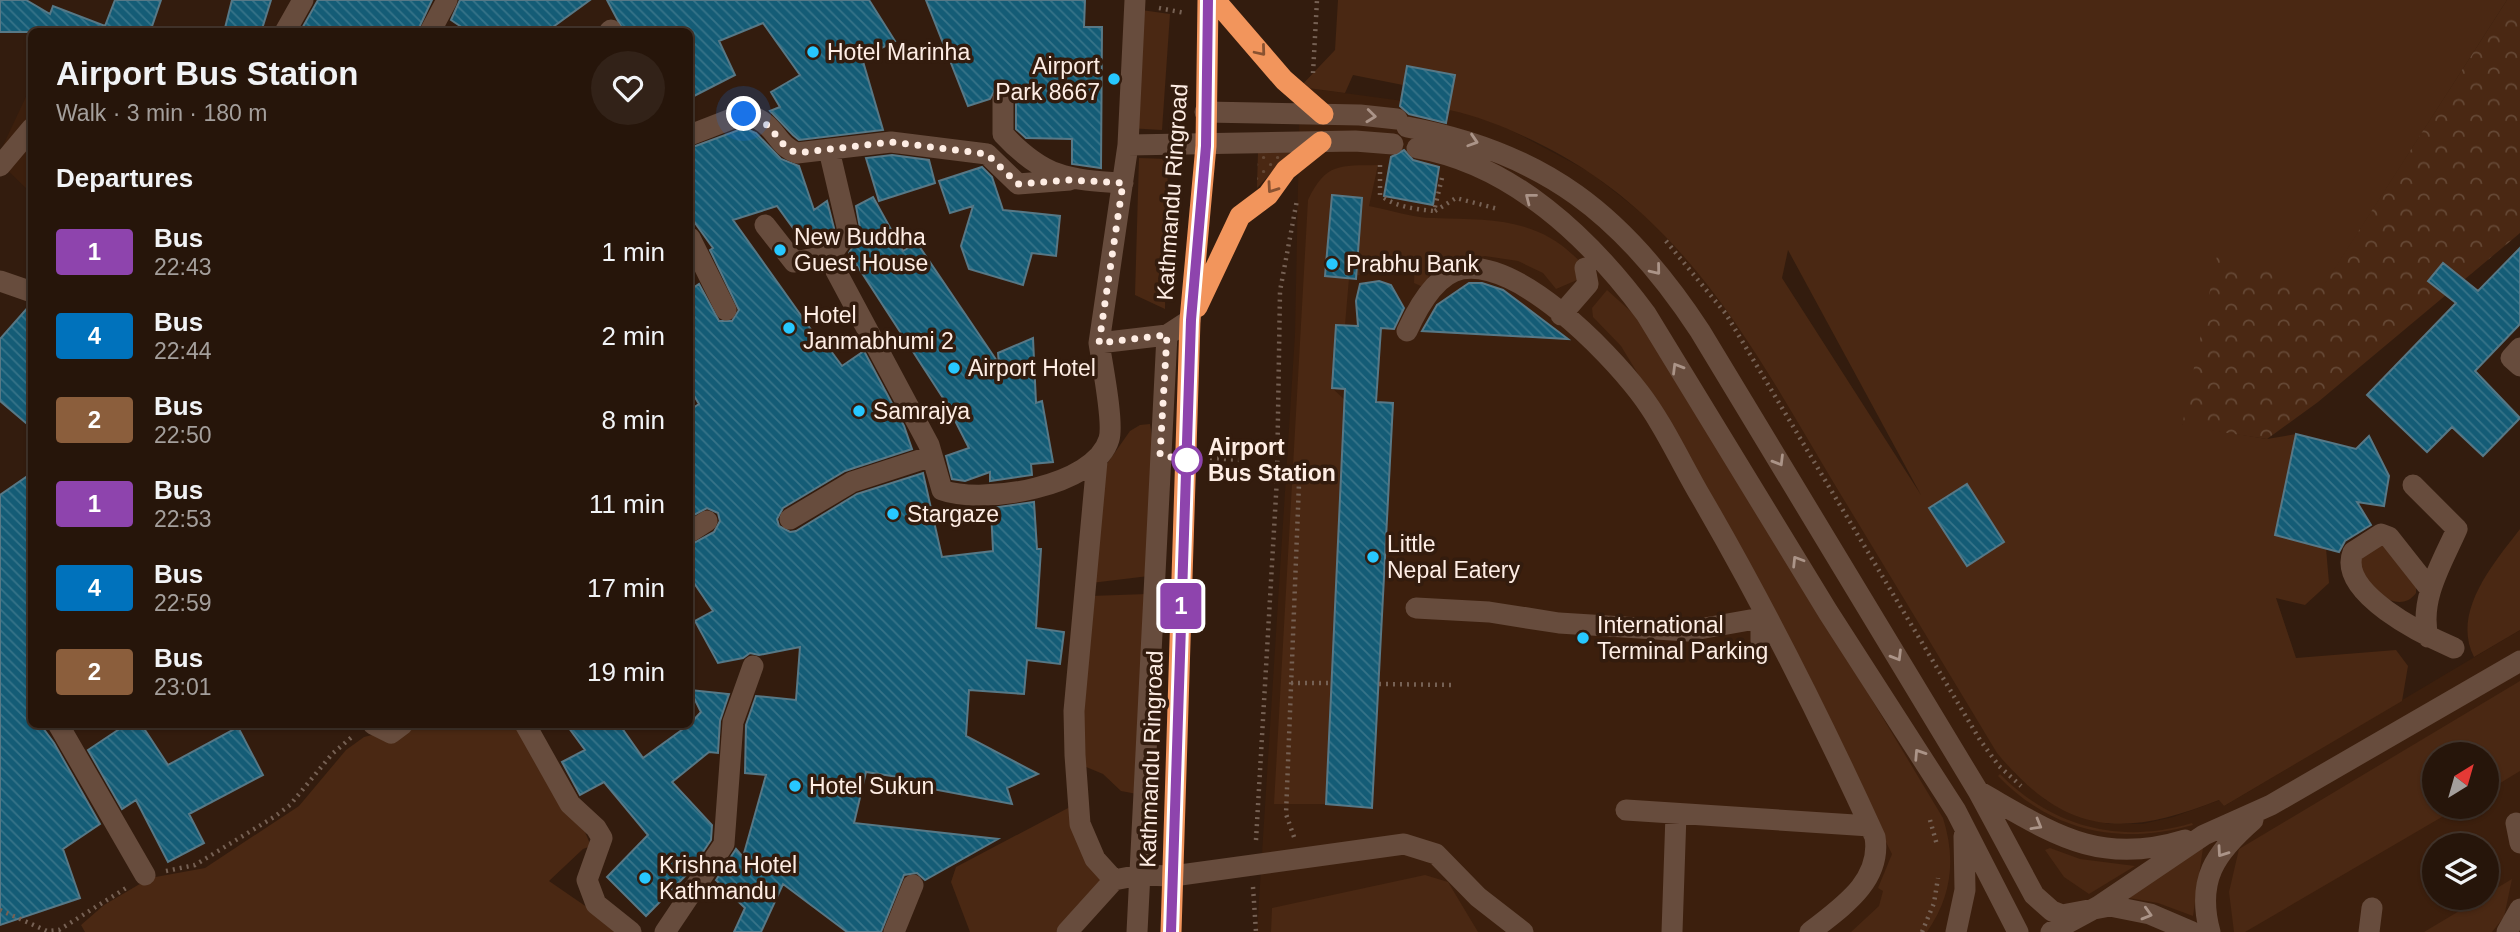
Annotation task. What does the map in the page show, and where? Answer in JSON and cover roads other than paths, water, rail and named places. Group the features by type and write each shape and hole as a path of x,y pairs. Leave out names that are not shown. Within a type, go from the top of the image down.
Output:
{"highway":[{"name":"Kathmandu Ringroad","path":"1171,932 1191,320 1206,146 1210,6"},
{"path":"1210,6 1284,80 1323,114"},
{"path":"1191,320 1240,216 1268,195 1286,170 1321,142"}],"street":[{"path":"287,28 303,0"},
{"path":"432,28 447,0"},
{"path":"1114,880 1095,859 1080,824 1074,755 1074,711 1097,461 1110,437 1099,343 1128,145 1134,2"},
{"path":"1003,98 1003,134 1032,160 1070,180"},
{"path":"1205,112 1323,114 1402,123 1458,136 1493,148 1540,171 1608,219 1653,266 1700,331 1978,791 2034,895 2052,911 2062,915 2099,906 2150,914 2192,932"},
{"path":"693,134 744,114 769,124 788,150 797,153 891,142 987,154 1018,184 1070,180 1123,183"},
{"path":"0,166 28,133"},
{"path":"1128,145 1206,146 1355,141 1393,144"},
{"path":"1416,148 1447,153 1518,189 1576,233 1627,288 1646,314 1828,612 1956,811 2018,932"},
{"path":"765,225 793,262 831,255 848,231 830,150"},
{"path":"693,244 726,310"},
{"path":"831,255 836,271 894,375 932,456 942,490 953,494 1021,492 1080,474 1097,461"},
{"path":"1407,331 1418,308 1445,278 1460,269 1486,268 1508,276 1561,315 1639,392 1748,579 1870,826 1878,854 1869,876 1852,898 1810,932"},
{"path":"1561,315 1588,284 1585,268"},
{"path":"3,289 28,292"},
{"path":"1099,343 1167,335 1191,320"},
{"path":"1137,932 1167,335"},
{"path":"2520,348 2511,358 2520,366"},
{"path":"790,519 852,482 932,456"},
{"path":"2413,485 2457,529 2431,589 2425,611 2428,637"},
{"path":"2431,589 2389,537 2381,534 2353,552 2350,561 2354,576 2369,597 2428,637 2454,648"},
{"path":"1416,608 1468,610 1559,624 1688,631 1761,618 1761,641"},
{"path":"1978,791 2056,835 2104,850 2148,850 2204,835 2271,805 2520,661"},
{"path":"665,932 724,844 733,722 753,666"},
{"path":"60,728 145,876"},
{"path":"367,728 391,733 398,728"},
{"path":"527,728 570,804 596,828 602,838 587,880 596,904 631,932"},
{"path":"2210,932 2205,906 2209,872 2229,841 2271,805"},
{"path":"1626,810 1870,826"},
{"path":"1956,811 1963,833 1966,869 1963,909 1956,932"},
{"path":"1672,932 1676,814"},
{"path":"2051,932 2099,906 2204,835"},
{"path":"1067,932 1114,880 1140,875 1173,876 1405,844 1420,847 1436,855 1478,897 1523,932"},
{"path":"894,932 913,885"},
{"path":"2369,932 2372,908"},
{"path":"2507,932 2520,909"}],"place":[{"name":"Hotel Marinha","path":"813,52"},
{"name":"Airport Park 8667","path":"1114,79"},
{"name":"New Buddha Guest House","path":"780,250"},
{"name":"Prabhu Bank","path":"1332,264"},
{"name":"Hotel Janmabhumi 2","path":"789,328"},
{"name":"Airport Hotel","path":"954,368"},
{"name":"Samrajya","path":"859,411"},
{"name":"Airport Bus Station","path":"1187,460"},
{"name":"Stargaze","path":"893,514"},
{"name":"Little Nepal Eatery","path":"1373,557"},
{"name":"International Terminal Parking","path":"1583,638"},
{"name":"Hotel Sukun","path":"795,786"},
{"name":"Krishna Hotel Kathmandu","path":"645,878"}]}
